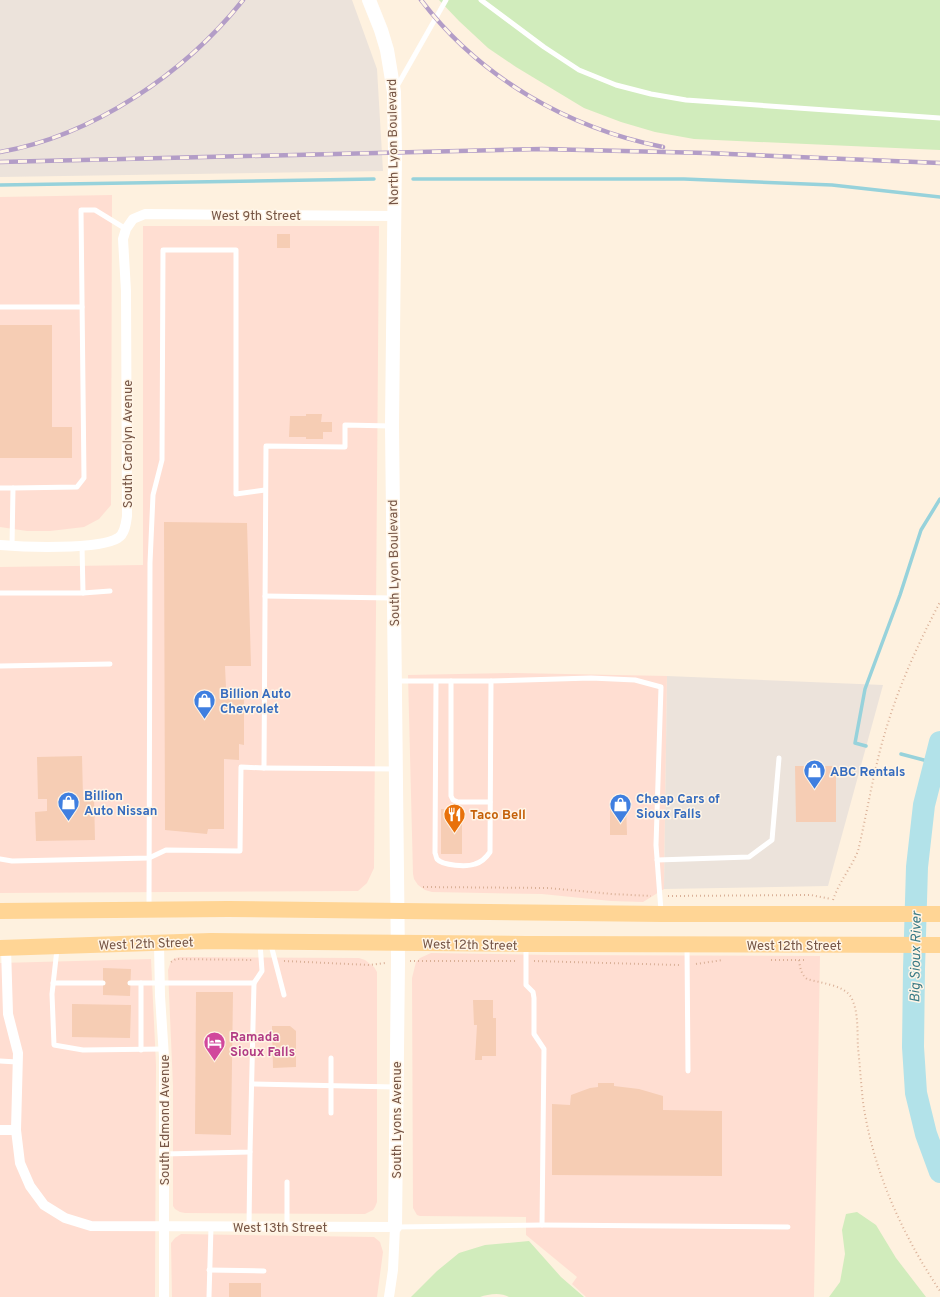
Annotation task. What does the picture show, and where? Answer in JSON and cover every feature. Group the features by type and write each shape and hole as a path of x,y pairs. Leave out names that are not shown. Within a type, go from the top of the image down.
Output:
{"main road":[{"path":"0,912 228,909 662,914 836,905 940,914"},
{"name":"West 12th Street","path":"3,948 211,941 834,946 940,945"}],"street":[{"name":"North Lyon Boulevard","path":"369,0 387,50 394,92 395,153 393,216"},
{"name":"West 9th Street","path":"126,229 132,220 145,214 393,216"},
{"name":"South Lyon Boulevard","path":"393,216 392,426 397,911"},
{"name":"South Carolyn Avenue","path":"0,545 82,546 105,543 120,538 125,528 127,516 126,291 123,239 126,229"},
{"name":"South Lyons Avenue","path":"389,1297 393,1270 395,1227 397,911"},
{"name":"South Edmond Avenue","path":"159,943 164,1049 164,1297"},
{"name":"West 13th Street","path":"3,948 8,1014 18,1053 16,1130 20,1163 30,1186 44,1205 65,1218 91,1226 395,1227"},
{"path":"0,1130 16,1130"}],"lane":[{"path":"394,92 446,0"},
{"path":"481,0 544,47 579,70 616,84 651,94 686,100 940,118"},
{"path":"0,488 77,487 84,478 81,210 95,210 126,229"},
{"path":"149,910 150,563 153,495 162,460 164,250 236,250 236,494 265,490"},
{"path":"0,307 82,307"},
{"path":"264,768 266,446 345,447 345,425 392,426"},
{"path":"12,546 13,488"},
{"path":"82,546 83,594"},
{"path":"0,594 83,594 110,591"},
{"path":"265,596 394,598"},
{"path":"0,666 110,664"},
{"path":"395,681 491,681 592,678 635,680 661,687 656,845 659,896 662,914"},
{"path":"436,681 435,853 437,859 444,863 453,865 474,864 485,859 490,852 491,681"},
{"path":"451,681 451,796 453,800 458,802 490,802"},
{"path":"657,860 749,857 772,840 778,758"},
{"path":"0,859 12,861 149,858 166,850 240,851 241,767 396,769"},
{"path":"249,1227 254,983 262,971 266,942"},
{"path":"266,942 284,995"},
{"path":"526,944 526,985 533,992 534,998 534,1034 544,1049 542,1225"},
{"path":"687,945 688,1071"},
{"path":"58,946 52,994 54,1045 83,1050 164,1049"},
{"path":"53,983 103,982"},
{"path":"130,983 254,983"},
{"path":"141,983 141,1050"},
{"path":"331,1113 332,1058"},
{"path":"0,1061 17,1062"},
{"path":"252,1084 396,1087"},
{"path":"164,1154 250,1152"},
{"path":"287,1182 287,1227"},
{"path":"395,1227 542,1225 788,1227"},
{"path":"209,1297 211,1227"},
{"path":"209,1270 264,1271"}],"path":[{"path":"423,887 548,888 612,894 659,896 811,895 836,905 838,887 858,851 886,727 916,651 940,602"},
{"path":"419,960 687,965 723,960"},
{"path":"769,960 807,960"},
{"path":"799,960 803,975 807,979 845,991 854,1003 864,1103 868,1127 878,1167 906,1234 940,1291"}],"shaded area":[{"path":"0,0 352,0 377,69 383,171 0,177"},
{"path":"112,195 111,505 99,519 84,527 50,531 27,531 0,527 0,197"},
{"path":"143,226 379,226 374,868 367,883 358,891 0,893 0,567 143,565"},
{"path":"515,673 667,676 664,889 643,902 611,901 542,894 432,892 425,890 418,885 413,874 408,675"},
{"path":"667,676 883,685 828,886 664,889"},
{"path":"431,953 820,956 814,1297 586,1297 572,1284 577,1277 526,1235 526,1217 417,1215 413,1208 412,978 416,962 420,958"},
{"path":"180,957 359,958 365,960 374,967 377,972 377,1202 373,1210 365,1214 185,1213 175,1209 173,1206 173,1086 168,970 171,961"},
{"path":"151,959 156,1065 155,1297 0,1297 0,963"},
{"path":"181,1234 374,1237 380,1242 383,1252 377,1297 172,1297 171,1243"}],"green space":[{"path":"439,0 940,0 940,150 694,139 655,132 621,122 584,108 516,67 488,48"},
{"path":"857,1212 876,1225 896,1258 926,1297 829,1297 840,1282 845,1254 842,1230 846,1214"},
{"path":"529,1241 561,1277 584,1297 509,1297 502,1294 494,1294 480,1297 411,1297 437,1271 459,1253 485,1245"}],"building":[{"path":"277,234 290,234 290,248 277,248"},
{"path":"0,325 52,325 52,427 72,427 72,458 0,458"},
{"path":"306,414 322,414 321,422 332,422 332,432 323,432 323,439 289,437 290,416 306,416"},
{"path":"164,522 247,523 251,666 225,666 226,688 244,689 244,745 239,744 239,760 224,759 224,829 208,829 207,834 165,830"},
{"path":"82,756 83,797 94,796 95,840 36,841 35,812 47,811 47,799 38,799 37,757"},
{"path":"795,766 836,766 836,822 796,822"},
{"path":"610,801 626,801 627,835 610,835"},
{"path":"441,809 462,810 462,854 441,854"},
{"path":"103,968 131,969 130,996 103,995"},
{"name":"Ramada Sioux Falls","path":"196,992 233,992 231,1135 195,1134"},
{"path":"473,1000 493,1000 493,1018 496,1018 496,1056 482,1056 482,1060 475,1060 477,1025 474,1025"},
{"path":"72,1004 131,1005 130,1038 72,1037"},
{"path":"272,1026 290,1026 296,1031 296,1067 273,1068"},
{"path":"598,1083 614,1083 614,1086 639,1089 663,1096 663,1110 722,1111 722,1176 552,1175 552,1104 570,1105 571,1095 590,1088 598,1087"},
{"path":"229,1283 261,1283 261,1297 229,1297"}],"waterway":[{"path":"0,185 374,179"},
{"path":"413,179 684,179 832,185 940,197"},
{"path":"866,746 855,743 865,689 900,595 921,530 940,499"},
{"name":"Big Sioux River","path":"940,742 924,805 917,867 913,1047 916,1093 926,1134 940,1172"},
{"path":"901,754 935,763"}],"railway":[{"path":"0,152 35,144 69,132 102,116 135,97 165,76 194,52 220,27 243,0"},
{"path":"421,0 444,28 470,53 498,76 528,96 560,113 593,127 663,147"},
{"path":"0,162 542,149 706,153 940,163"}],"place":[{"name":"Billion Auto Chevrolet","path":"205,720"},
{"name":"ABC Rentals","path":"815,790"},
{"name":"Billion Auto Nissan","path":"69,822"},
{"name":"Cheap Cars of Sioux Falls","path":"620,824"},
{"name":"Taco Bell","path":"454,834"},
{"name":"Ramada Sioux Falls","path":"214,1062"}]}
